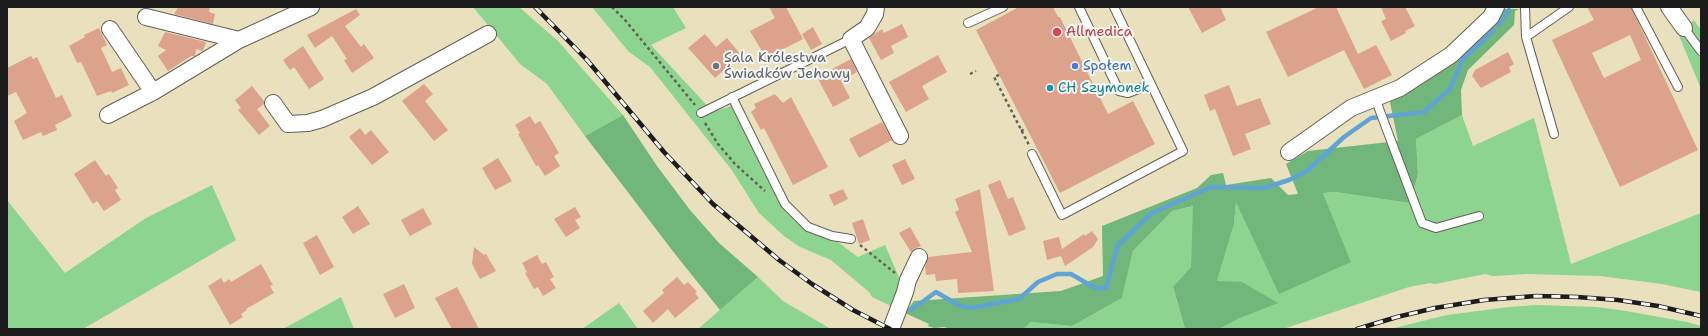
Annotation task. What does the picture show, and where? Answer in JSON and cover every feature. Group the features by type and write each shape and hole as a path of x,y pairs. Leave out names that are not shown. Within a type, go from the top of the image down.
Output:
{"street":[{"path":"108,115 153,92 239,40 311,7"},
{"path":"876,7 875,14 867,28 851,39 900,136"},
{"path":"1289,152 1351,108 1376,102 1451,55 1491,16 1496,7"},
{"path":"1669,7 1684,28"},
{"path":"146,17 239,40"},
{"path":"110,29 153,92"},
{"path":"273,103 288,124 308,123 322,119 372,97 488,34"},
{"path":"891,329 908,280 919,257"}],"lane":[{"path":"968,23 1003,7"},
{"path":"1079,7 1119,91 1128,93 1151,84"},
{"path":"1031,151 1062,215 1183,151 1114,7"},
{"path":"1525,7 1526,36 1554,134"},
{"path":"1526,36 1568,7"},
{"path":"1636,7 1678,87"},
{"path":"1684,28 1701,51"},
{"path":"701,113 851,39"},
{"path":"732,98 785,204 808,227 832,236 851,239"},
{"path":"1376,102 1422,223 1436,228 1479,216"}],"path":[{"path":"612,7 634,31 701,113 704,122 718,144 735,164 767,194 782,198"},
{"path":"970,74 976,70"},
{"path":"999,75 994,77 1031,151"},
{"path":"1022,131 1026,128"},
{"path":"851,239 893,272 908,280"}],"green space":[{"path":"473,7 519,7 558,41 623,115 585,136 547,84 520,64"},
{"path":"592,7 673,7 686,28 651,45 713,112 731,106 782,208 804,230 839,243 858,257 885,245 904,289 895,308 872,297 869,292 831,260 800,247 784,236 759,213 731,169 650,67 629,52"},
{"path":"1503,9 1519,9 1515,11 1514,25 1468,70 1461,90 1462,115 1416,139 1418,174 1410,203 1335,192 1323,193 1351,262 1279,294 1236,202 1234,224 1217,281 1242,282 1278,303 1238,319 1219,329 1185,329 1173,287 1191,267 1193,206 1172,211 1133,251 1122,298 1072,326 1031,322 1023,329 934,328 928,326 929,324 905,313 914,301 1061,291 1103,276 1102,226 1197,188 1211,175 1223,173 1226,185 1271,178 1288,195 1298,194 1286,164 1308,151 1398,141 1390,102 1457,60 1483,36 1495,17"},
{"path":"1694,20 1701,30 1701,89 1678,33"},
{"path":"623,115 657,166 690,210 719,243 758,277 720,310 675,254 585,136"},
{"path":"1462,115 1473,146 1534,118 1571,264 1701,213 1701,292 1662,284 1600,276 1527,274 1493,276 1485,274 1435,284 1430,283 1409,287 1283,329 1219,329 1238,319 1277,303 1217,281 1234,224 1236,201 1351,262 1323,193 1335,192 1410,203 1418,174 1416,139"},
{"path":"212,185 236,240 83,329 7,329 7,200 65,273 146,218"},
{"path":"1194,206 1191,267 1173,288 1185,329 1023,329 1031,322 1072,326 1122,298 1133,251 1172,211"},
{"path":"758,277 783,301 831,329 698,329"},
{"path":"341,297 354,329 283,329"},
{"path":"619,303 638,329 582,329"},
{"path":"1536,305 1597,307 1626,311 1687,322 1701,326 1701,329 1390,329 1447,315"}],"building":[{"path":"178,7 210,7 209,12 215,14 213,24 174,14"},
{"path":"769,7 786,7 803,39 766,58 750,31 775,18"},
{"name":"CH Szymonek","path":"1019,7 1053,7 1058,17 1060,17 1108,114 1133,101 1155,144 1060,193 976,30"},
{"path":"1188,7 1220,7 1226,20 1202,33"},
{"path":"1319,7 1336,7 1358,54 1376,45 1392,75 1364,89 1344,50 1288,77 1266,32"},
{"path":"1381,7 1405,7 1415,26 1391,41 1381,21 1386,19"},
{"path":"1587,7 1631,7 1698,150 1620,187 1552,40 1594,20","holes":["1630,35 1641,60 1604,78 1592,53"]},
{"path":"356,9 360,15 345,26 361,47 364,44 374,58 352,73 344,60 347,59 332,36 315,48 307,35"},
{"path":"902,24 908,37 891,46 894,53 881,60 869,38 882,29 884,33"},
{"path":"813,27 822,44 811,50 802,34"},
{"path":"99,28 107,45 101,48 112,72 121,68 129,85 112,93 111,91 97,96 81,62 77,63 69,46 85,37 84,35"},
{"path":"165,32 206,42 203,51 196,49 195,56 191,56 168,71 158,56 166,50 158,46"},
{"name":"Sala Królestwa Świadków Jehowy","path":"705,34 716,47 727,38 741,55 715,78 688,48"},
{"path":"303,46 324,79 309,89 294,67 290,70 283,60"},
{"path":"1508,52 1514,64 1509,67 1511,72 1481,88 1472,76 1475,70"},
{"path":"938,55 947,72 922,86 929,99 906,112 889,82"},
{"path":"31,56 33,59 37,57 56,98 62,95 72,116 55,125 57,130 43,136 41,132 23,140 14,121 27,113 16,92 7,96 7,68"},
{"path":"851,59 857,72 841,81 850,98 833,107 817,77"},
{"path":"424,84 433,94 425,101 448,130 434,141 402,101"},
{"path":"1229,85 1237,106 1260,98 1271,124 1245,134 1251,149 1233,156 1215,109 1210,111 1204,95"},
{"path":"252,86 264,101 264,104 257,109 270,126 259,135 238,110 241,108 235,100"},
{"path":"775,94 783,103 791,97 828,167 793,185 764,128 761,130 751,112 756,108 754,104"},
{"path":"530,116 535,124 540,121 559,153 554,156 560,166 545,176 538,165 536,166 518,134 520,133 515,125"},
{"path":"882,122 892,140 859,158 849,139"},
{"path":"360,128 365,135 371,130 389,152 372,165 349,137"},
{"path":"498,158 512,181 495,190 482,168"},
{"path":"905,159 915,179 902,185 892,165"},
{"path":"95,160 106,176 109,174 118,188 115,190 121,200 104,211 97,201 93,204 74,174"},
{"path":"1000,180 1008,199 1013,197 1026,229 1009,236 988,185"},
{"path":"843,189 848,199 834,206 829,195"},
{"path":"980,189 994,291 958,293 957,279 936,281 935,274 926,275 925,267 928,257 972,252 955,212 959,210 955,199"},
{"path":"358,206 370,224 353,234 342,217"},
{"path":"575,207 581,217 575,220 580,228 566,237 554,219"},
{"path":"423,208 432,224 410,236 401,220"},
{"path":"863,219 870,240 859,244 852,223"},
{"path":"910,227 921,246 911,252 899,233"},
{"path":"1092,231 1098,239 1093,247 1065,266 1061,256 1047,260 1043,241 1059,237 1062,249 1084,234 1085,236"},
{"path":"317,235 334,267 320,275 303,243"},
{"path":"474,247 484,255 486,254 496,271 480,279 472,264"},
{"path":"537,255 542,264 546,262 554,277 550,279 556,288 543,296 538,287 534,289 525,273 527,272 522,263"},
{"path":"261,264 273,285 270,286 274,293 246,309 247,310 241,314 243,317 230,325 208,286 221,278 224,283 229,279 231,282"},
{"path":"677,277 684,285 688,282 697,292 695,293 699,298 675,318 668,309 653,323 643,311 664,293 662,290"},
{"path":"404,284 415,308 395,318 383,294"},
{"path":"457,287 479,329 452,329 435,298"}],"waterway":[{"path":"1499,25 1509,10"},
{"path":"911,310 936,292 960,306 971,308 1019,299 1038,282 1057,274 1071,274 1095,288 1106,288 1118,245 1152,213 1211,187 1264,188 1289,180 1307,171 1344,137 1371,118 1424,112 1450,89 1463,59 1494,30"}],"railway":[{"path":"535,7 587,60 664,152 713,204 779,260 812,284 853,310 890,329"},
{"path":"1357,329 1435,308 1484,300 1536,296 1618,300 1658,306 1701,316"}],"place":[{"name":"Allmedica","path":"1057,32"},
{"name":"Sala Królestwa Świadków Jehowy","path":"716,66"},
{"name":"Społem","path":"1075,66"},
{"name":"CH Szymonek","path":"1050,88"}]}
